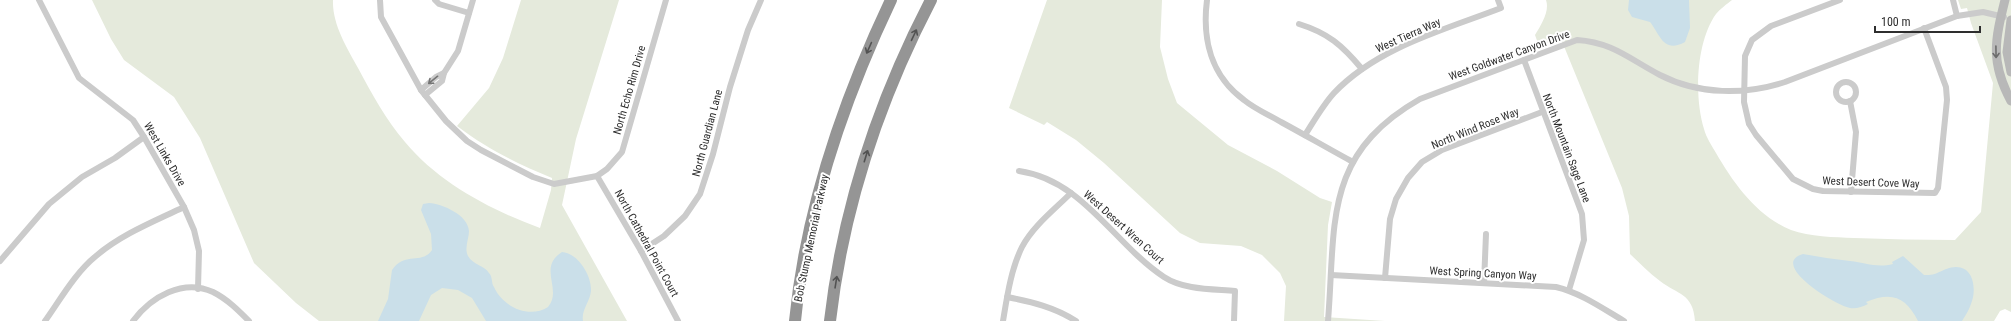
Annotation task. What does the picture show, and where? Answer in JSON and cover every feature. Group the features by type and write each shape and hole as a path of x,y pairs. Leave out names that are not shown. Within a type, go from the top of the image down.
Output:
{"highway":[{"name":"Bob Stump Memorial Parkway","path":"795,321 807,243 830,152 856,76 891,0"},
{"path":"830,321 844,237 863,164 888,93 931,0"}],"street":[{"name":"West Links Drive","path":"39,0 78,78 133,120 144,136 184,208 194,230 199,250 198,289"},
{"path":"380,0 380,17 423,93 446,120 467,141 533,177 554,184 597,176"},
{"path":"435,0 439,4 469,13"},
{"path":"423,93 442,81 444,73 458,51 473,0"},
{"name":"North Echo Rim Drive","path":"597,176 607,169 622,152 666,0"},
{"name":"North Guardian Lane","path":"641,251 664,236 685,216 700,194 713,154 730,87 748,30 761,0"},
{"path":"1207,0 1205,17 1206,32 1212,60 1218,73 1235,93 1245,101 1353,162"},
{"name":"West Tierra Way","path":"1305,135 1334,93 1362,69 1396,50 1501,8 1498,0"},
{"name":"West Desert Cove Way","path":"1840,0 1771,26 1752,40 1745,56 1742,92 1745,115 1749,124 1773,157 1793,179 1813,189 1851,192 1935,192 1938,188 1947,100 1946,87 1924,28"},
{"path":"1953,0 1957,16"},
{"path":"2005,0 1997,34 1997,66 2000,78 2011,100"},
{"name":"West Goldwater Canyon Drive","path":"1328,321 1335,217 1342,187 1353,162 1363,145 1373,133 1400,111 1420,99 1577,40 1595,42 1619,51 1661,76 1678,83 1712,90 1742,92 1765,88 1785,82 1957,16 1983,12 2011,20"},
{"path":"2011,20 2007,52 2011,72"},
{"path":"1299,24 1315,29 1330,37 1345,48 1362,69"},
{"name":"North Mountain Sage Lane","path":"1524,60 1542,112 1582,214 1584,240 1569,290"},
{"path":"1850,101 1856,132 1851,192"},
{"name":"North Wind Rose Way","path":"1385,278 1390,218 1396,199 1408,178 1422,162 1442,150 1542,112"},
{"path":"1,258 49,204 82,177 115,158 144,136"},
{"name":"West Desert Wren Court","path":"1019,171 1032,173 1051,180 1071,192 1147,263 1165,277 1179,283 1204,289 1235,290 1234,321"},
{"name":"North Cathedral Point Court","path":"597,176 641,251 678,321"},
{"path":"1003,321 1016,261 1023,246 1040,225 1071,192"},
{"path":"45,321 74,281 95,257 127,234 184,208"},
{"path":"1484,283 1486,234"},
{"name":"West Spring Canyon Way","path":"1331,275 1556,287 1569,290 1624,321"},
{"path":"133,321 139,313 156,299 176,288 198,289 212,292 230,302 249,321"},
{"path":"1007,297 1050,307 1076,321"}],"shaded area":[{"path":"92,0 333,0 335,18 345,44 380,106 405,142 434,170 467,194 503,213 540,228 551,190 552,178 503,155 480,142 457,126 489,88 503,58 521,0 619,0 576,139 562,205 627,321 319,321 296,303 254,263 200,138 174,97 124,60 111,39"},
{"path":"1047,0 1162,0 1160,47 1168,79 1177,103 1228,145 1277,171 1320,198 1332,202 1328,225 1324,317 1385,321 1284,321 1286,286 1280,273 1262,255 1241,246 1200,243 1180,233 1104,163 1076,140 1047,122 1044,125 1009,108"},
{"path":"1546,0 1732,0 1716,14 1704,39 1699,70 1699,101 1701,116 1708,138 1723,165 1757,208 1779,224 1791,230 1806,234 1854,238 1955,240 1981,212 1993,83 1967,8 1961,9 1958,0 2011,0 2011,312 2005,309 2000,311 1994,321 1695,321 1694,312 1688,300 1656,278 1630,254 1629,216 1622,188 1561,39 1539,46 1535,35 1546,13"}],"water":[{"path":"1629,0 1689,0 1690,28 1685,42 1672,46 1663,41 1650,22 1632,17 1628,10"},
{"path":"429,203 448,208 460,215 468,225 468,256 470,259 487,270 498,294 517,309 533,312 548,307 552,300 553,293 551,265 555,258 562,252 573,256 583,266 591,285 590,295 583,313 583,321 486,321 472,298 458,290 442,288 431,295 419,321 378,321 388,299 392,270 402,261 423,257 432,250 431,234 421,210 423,204"},
{"path":"1803,254 1882,266 1893,264 1892,262 1903,256 1924,275 1933,274 1956,267 1962,268 1967,271 1972,280 1974,291 1972,301 1962,321 1918,321 1908,306 1897,298 1891,297 1875,299 1866,302 1868,304 1864,306 1850,308 1843,306 1820,293 1799,275 1794,266 1794,259"}]}
